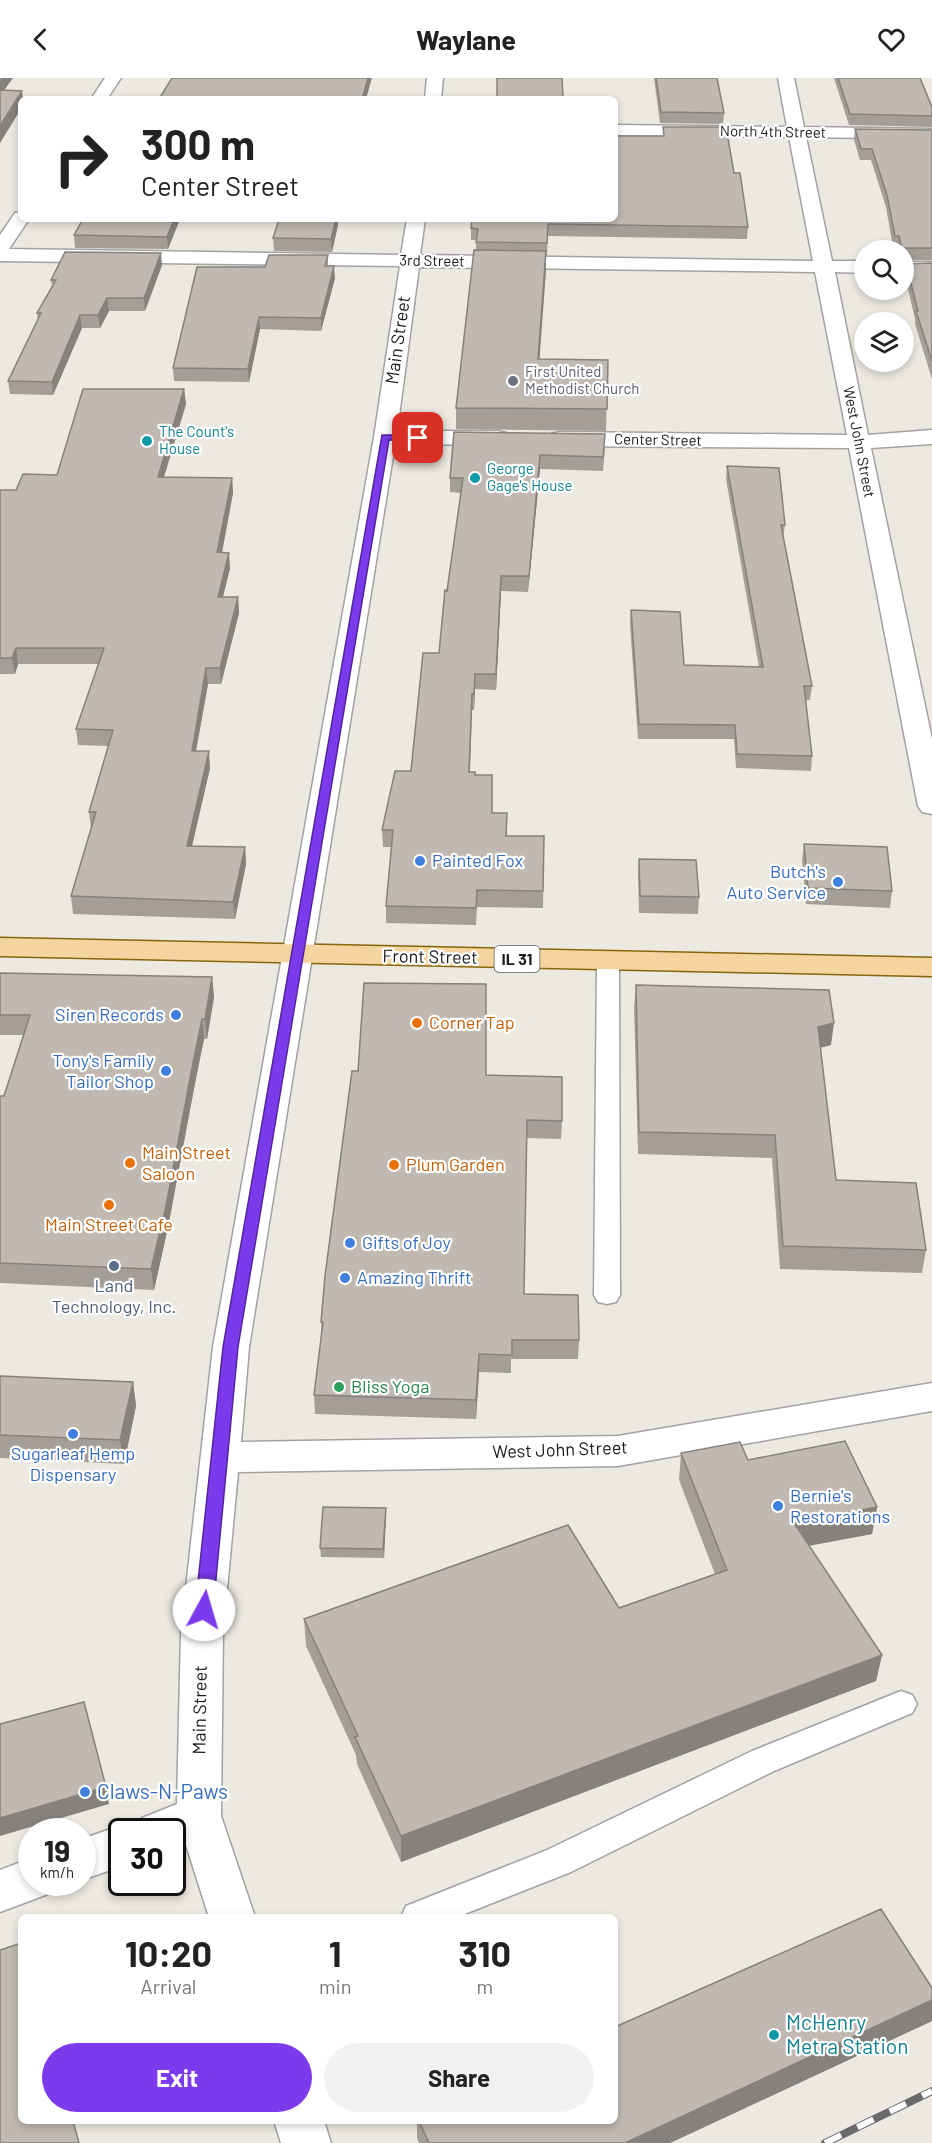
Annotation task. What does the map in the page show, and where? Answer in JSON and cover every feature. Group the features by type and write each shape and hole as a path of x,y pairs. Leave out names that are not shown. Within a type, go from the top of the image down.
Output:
{"main road":[{"name":"Front Street","path":"0,947 932,967"}],"street":[{"path":"101,96 113,78"},
{"path":"432,96 435,78"},
{"name":"West John Street","path":"786,78 932,806"},
{"name":"North 4th Street","path":"618,130 932,134"},
{"path":"0,249 18,222"},
{"name":"Main Street","path":"231,1914 199,1816 202,1632 219,1457 231,1347 385,437 416,222"},
{"name":"3rd Street","path":"0,255 854,267"},
{"path":"914,268 932,268"},
{"path":"385,437 516,438"},
{"name":"Center Street","path":"539,439 860,442 932,437"},
{"name":"West John Street","path":"219,1457 618,1450 932,1397"},
{"path":"186,1821 199,1816"},
{"path":"0,1891 18,1884"},
{"path":"300,2124 306,2143"}],"lane":[{"path":"607,1295 608,961"},
{"path":"426,1914 559,1861 763,1761 901,1704"}],"building":[{"path":"172,78 368,78 363,96 161,96"},
{"path":"497,78 562,78 563,96 497,96"},
{"path":"656,78 717,78 724,113 661,112"},
{"path":"838,78 920,78 932,107 932,116 850,114"},
{"path":"0,90 22,91 18,96 0,126"},
{"path":"663,127 726,127 734,173 740,173 748,227 548,224 547,243 476,242 478,229 471,228 472,222 618,222 618,136 664,136"},
{"path":"855,129 932,130 932,248 914,248 914,240 900,240 899,236 895,236 887,195 872,149 861,149"},
{"path":"81,222 173,222 167,237 74,235"},
{"path":"278,222 335,222 331,239 273,238"},
{"path":"474,250 546,251 538,359 608,360 607,409 456,408"},
{"path":"65,252 161,253 144,298 107,298 98,315 80,315 52,382 8,381 41,313 37,313 56,280 51,280"},
{"path":"269,255 328,255 325,266 334,266 321,318 259,317 248,369 173,368 197,267 265,267"},
{"path":"932,263 932,361 916,311 918,311 914,295 914,264"},
{"path":"83,389 184,389 158,477 232,478 217,552 229,553 218,597 238,597 220,668 206,668 192,751 209,751 187,846 245,847 233,902 71,896 96,812 89,812 113,730 76,729 104,648 16,648 12,658 0,658 0,490 16,490 23,474 57,475"},
{"path":"454,432 605,434 603,457 540,455 529,576 501,576 496,674 475,674 474,694 472,694 469,772 475,772 475,775 492,775 492,813 507,813 506,836 544,836 543,891 477,890 476,908 386,906 393,830 382,830 395,771 411,771 423,653 439,653 445,590 447,591 463,478 450,478"},
{"path":"727,466 779,468 785,525 781,525 812,686 804,686 812,756 737,754 735,725 639,724 631,610 680,612 684,665 763,667"},
{"path":"804,844 887,847 892,891 808,888"},
{"path":"639,859 696,860 699,897 640,896"},
{"path":"0,973 212,977 166,1206 151,1269 0,1263 0,1096 4,1096 30,1015 0,1015"},
{"path":"364,983 486,984 486,1075 562,1077 562,1121 527,1120 524,1294 578,1295 579,1340 512,1340 512,1355 479,1354 476,1400 314,1395 323,1322 321,1322 325,1276 352,1071 358,1071"},
{"path":"636,985 829,990 834,1023 818,1027 836,1180 916,1183 926,1250 783,1246 775,1135 639,1132"},
{"path":"0,1376 133,1382 120,1440 0,1435"},
{"path":"845,1441 877,1507 794,1523 882,1655 401,1836 304,1619 568,1525 619,1608 727,1570 681,1453 740,1442 748,1460"},
{"path":"323,1507 386,1508 383,1549 320,1548"},
{"path":"84,1702 106,1787 0,1818 0,1724"},
{"name":"McHenry Metra Station","path":"881,1909 932,1988 932,2000 625,2143 429,2143 420,2124 618,2124 618,2026"},
{"path":"18,1944 18,2124 74,2124 79,2143 0,2143 0,1950"}],"railway":[{"path":"825,2143 932,2091"}],"place":[{"name":"First United Methodist Church","path":"513,381"},
{"name":"The Count's House","path":"147,441"},
{"name":"George Gage's House","path":"475,478"},
{"name":"Painted Fox","path":"420,861"},
{"name":"Butch's Auto Service","path":"838,882"},
{"name":"Siren Records","path":"176,1015"},
{"name":"Corner Tap","path":"417,1023"},
{"name":"Tony's Family Tailor Shop","path":"166,1071"},
{"name":"Main Street Saloon","path":"130,1163"},
{"name":"Plum Garden","path":"394,1165"},
{"name":"Main Street Cafe","path":"109,1205"},
{"name":"Gifts of Joy","path":"350,1243"},
{"name":"Land Technology, Inc.","path":"114,1266"},
{"name":"Amazing Thrift","path":"345,1278"},
{"name":"Bliss Yoga","path":"339,1387"},
{"name":"Sugarleaf Hemp Dispensary","path":"73,1434"},
{"name":"Bernie's Restorations","path":"778,1506"},
{"name":"Claws-N-Paws","path":"85,1792"},
{"name":"McHenry Metra Station","path":"774,2035"}],"route":[{"path":"204,1610 231,1347 385,437 418,438"}]}
